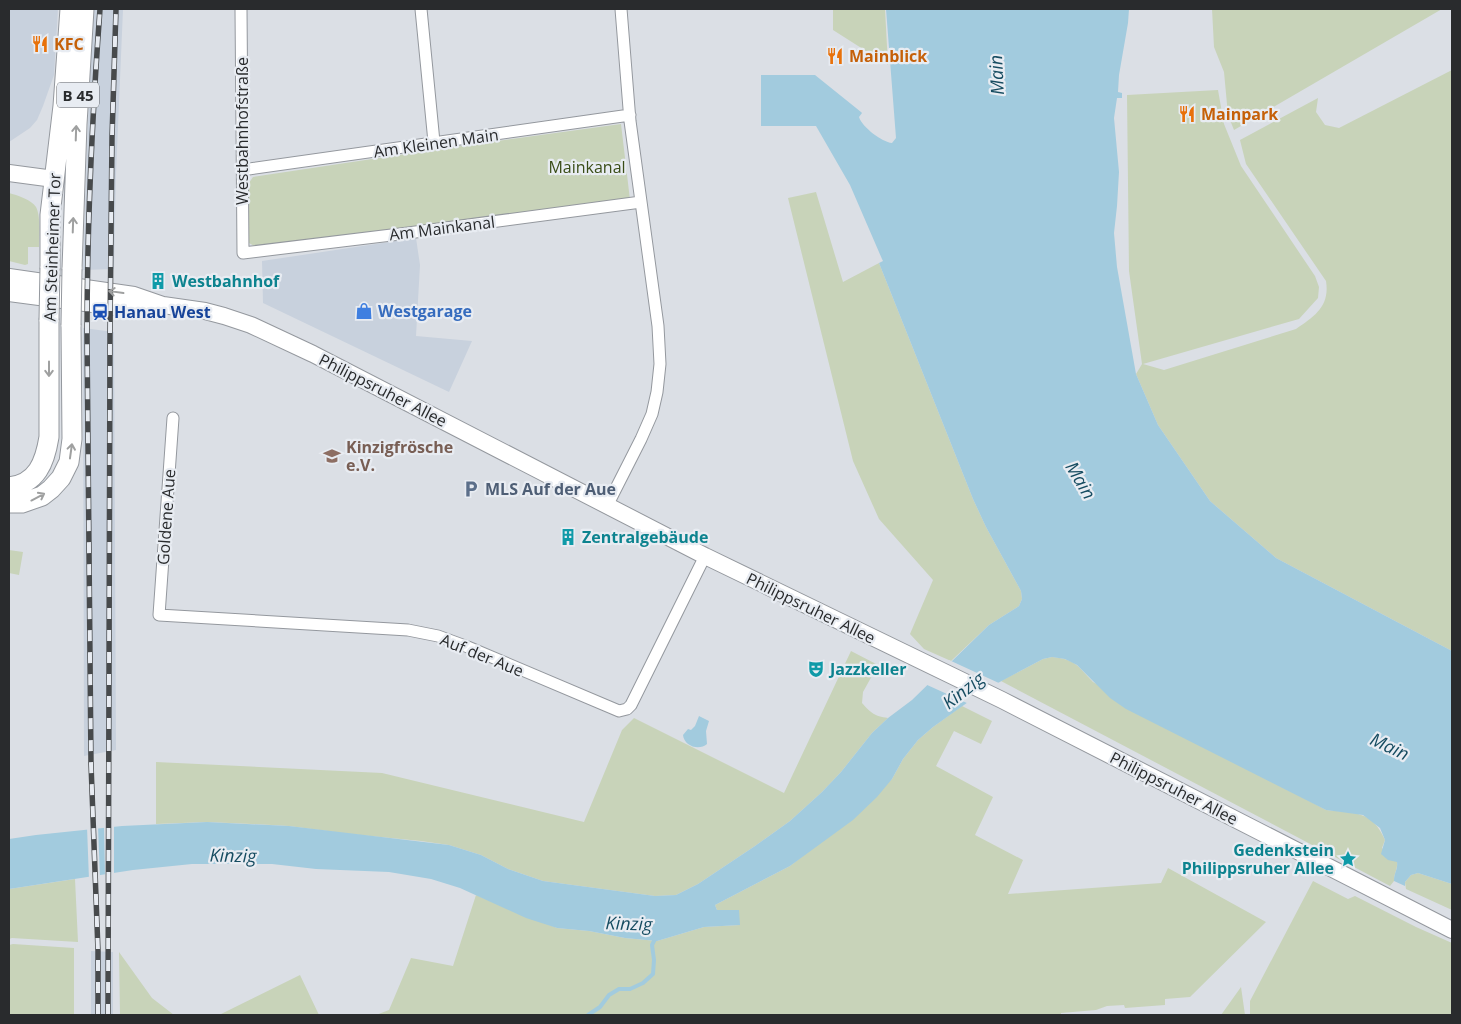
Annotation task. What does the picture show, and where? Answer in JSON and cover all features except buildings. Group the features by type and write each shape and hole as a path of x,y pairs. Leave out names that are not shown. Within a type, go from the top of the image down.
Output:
{"main road":[{"name":"Am Steinheimer Tor","path":"9,487 18,486 29,480 37,472 43,462 49,437 50,215 63,106 70,9"},
{"name":"Am Steinheimer Tor","path":"9,503 22,503 42,496 51,489 61,478 69,462 72,444 72,269 77,124 84,9"},
{"path":"9,173 75,181"},
{"path":"9,278 134,295 163,305"},
{"path":"9,293 138,310 163,305"},
{"name":"Philippsruher Allee","path":"163,305 214,314 260,329 313,354 705,556 1002,700 1452,930"}],"street":[{"name":"Westbahnhofstraße","path":"241,9 243,253"},
{"path":"421,9 434,142"},
{"path":"607,506 648,425 657,392 660,364 660,346 630,115 621,9"},
{"name":"Am Kleinen Main","path":"242,170 630,115"},
{"name":"Am Mainkanal","path":"243,253 641,202"},
{"name":"Goldene Aue","path":"159,616 173,418"},
{"name":"Auf der Aue","path":"159,616 408,630 424,633 468,647 619,711 627,709 631,705 705,556"}],"shaded area":[{"path":"9,9 58,9 54,75 43,106 37,120 30,128 9,142"},
{"path":"92,9 123,9 114,269 83,270"},
{"path":"416,238 420,265 416,336 472,341 449,392 263,303 262,261"},
{"path":"83,328 114,332 116,750 84,756"},
{"path":"91,951 113,952 113,1015 91,1015"}],"green space":[{"path":"833,9 885,9 888,65 833,30"},
{"path":"1212,9 1442,9 1234,130 1228,115 1224,72 1214,47"},
{"path":"1452,70 1452,651 1276,558 1210,501 1158,425 1136,374 1142,364 1129,271 1127,95 1218,90 1224,124 1241,166 1315,276 1319,287 1318,298 1299,319 1143,364 1164,370 1296,329 1320,310 1326,297 1326,281 1246,164 1240,140 1318,98 1316,112 1325,125 1339,128"},
{"name":"Mainkanal","path":"621,124 630,200 258,248 249,243 249,183 253,177"},
{"path":"816,192 843,282 879,263 973,499 1021,591 1022,599 1019,606 989,625 951,661 924,649 910,634 933,580 879,519 853,461 788,198"},
{"path":"9,193 31,202 38,211 39,247 28,247 28,264 25,265 9,261"},
{"path":"9,550 23,552 19,575 9,573"},
{"path":"851,651 878,665 863,692 862,703 873,714 888,718 872,733 841,772 822,792 790,821 698,884 676,895 655,896 543,881 508,869 481,855 449,845 421,841 289,826 207,822 156,824 156,762 382,773 584,822 622,730 634,718 784,793"},
{"path":"1052,657 1075,664 1093,682 1326,810 1354,813 1368,818 1380,830 1385,840 1382,848 1397,861 1394,881 1390,886 1001,681 1043,659"},
{"path":"962,706 992,721 981,744 954,731 936,766 993,797 975,835 1023,860 1008,894 1161,883 1168,868 1266,922 1190,997 1165,999 1165,1005 1125,1008 1124,1005 1107,1006 1096,1010 1061,1013 1061,1015 376,1015 389,1010 411,958 453,966 476,895 557,928 589,931 625,938 657,941 704,927 740,925 717,910 715,905 790,866 814,847 892,779 903,759 918,740"},
{"path":"1418,873 1452,884 1452,910 1406,889 1405,882 1411,875"},
{"path":"75,879 78,942 9,939 9,889"},
{"path":"1313,881 1348,899 1355,896 1452,943 1452,1015 1250,1015 1250,1001"},
{"path":"9,945 74,948 74,1015 9,1015"},
{"path":"119,952 152,998 174,1015 120,1015"},
{"path":"300,975 319,1015 219,1015"},
{"path":"1241,987 1245,1015 1221,1015"}],"water":[{"path":"886,9 1129,9 1119,75 1118,92 1122,93 1122,98 1117,98 1114,118 1119,172 1114,233 1117,267 1136,374 1158,425 1210,501 1276,558 1452,651 1452,884 1418,873 1411,875 1405,882 1405,886 1394,881 1397,862 1388,860 1381,854 1385,840 1380,828 1363,815 1326,810 1126,709 1110,698 1077,665 1065,659 1052,657 1043,659 996,684 933,727 918,740 903,759 892,779 877,797 853,820 790,866 715,905 717,910 739,910 740,925 704,927 657,941 625,938 589,931 557,928 526,918 460,888 431,879 389,872 316,869 272,864 192,864 133,870 9,889 9,839 122,826 207,822 289,826 449,845 481,855 508,869 543,881 655,896 676,895 698,884 790,821 841,772 872,733 912,700 989,625 1019,606 1022,599 1021,591 973,499 879,263 883,261 850,185 816,126 761,126 761,75 815,75 862,113 859,117 868,129 883,140 892,143 896,138"},
{"path":"699,716 709,721 706,731 707,744 696,747 689,745 683,735 688,729 691,730 695,726"}],"pier":[{"path":"949,660 1001,684 969,704 925,684"},
{"path":"114,824 114,876 105,877 104,825"},
{"path":"98,826 100,878 89,880 87,827"}],"waterway":[{"name":"Kinzig","path":"588,1015 600,1007 609,995 619,989 630,989 643,983 653,974 652,945 656,937"}],"railway":[{"path":"98,1015 98,951 91,764 87,336 90,172 100,9"},
{"path":"108,1015 110,333 112,137 116,9"}],"place":[{"name":"KFC","path":"40,44"},
{"name":"Mainblick","path":"835,56"},
{"name":"Mainpark","path":"1187,114"},
{"name":"Westbahnhof","path":"158,281"},
{"name":"Westgarage","path":"364,311"},
{"name":"Hanau West","path":"100,312"},
{"name":"Kinzigfrösche e.V.","path":"332,456"},
{"name":"MLS Auf der Aue","path":"471,489"},
{"name":"Zentralgebäude","path":"568,537"},
{"name":"Jazzkeller","path":"816,669"},
{"name":"Gedenkstein Philippsruher Allee","path":"1348,859"}],"water label":[{"name":"Main","path":"996,75"},
{"name":"Main","path":"1081,480"},
{"name":"Main","path":"1390,746"}]}
